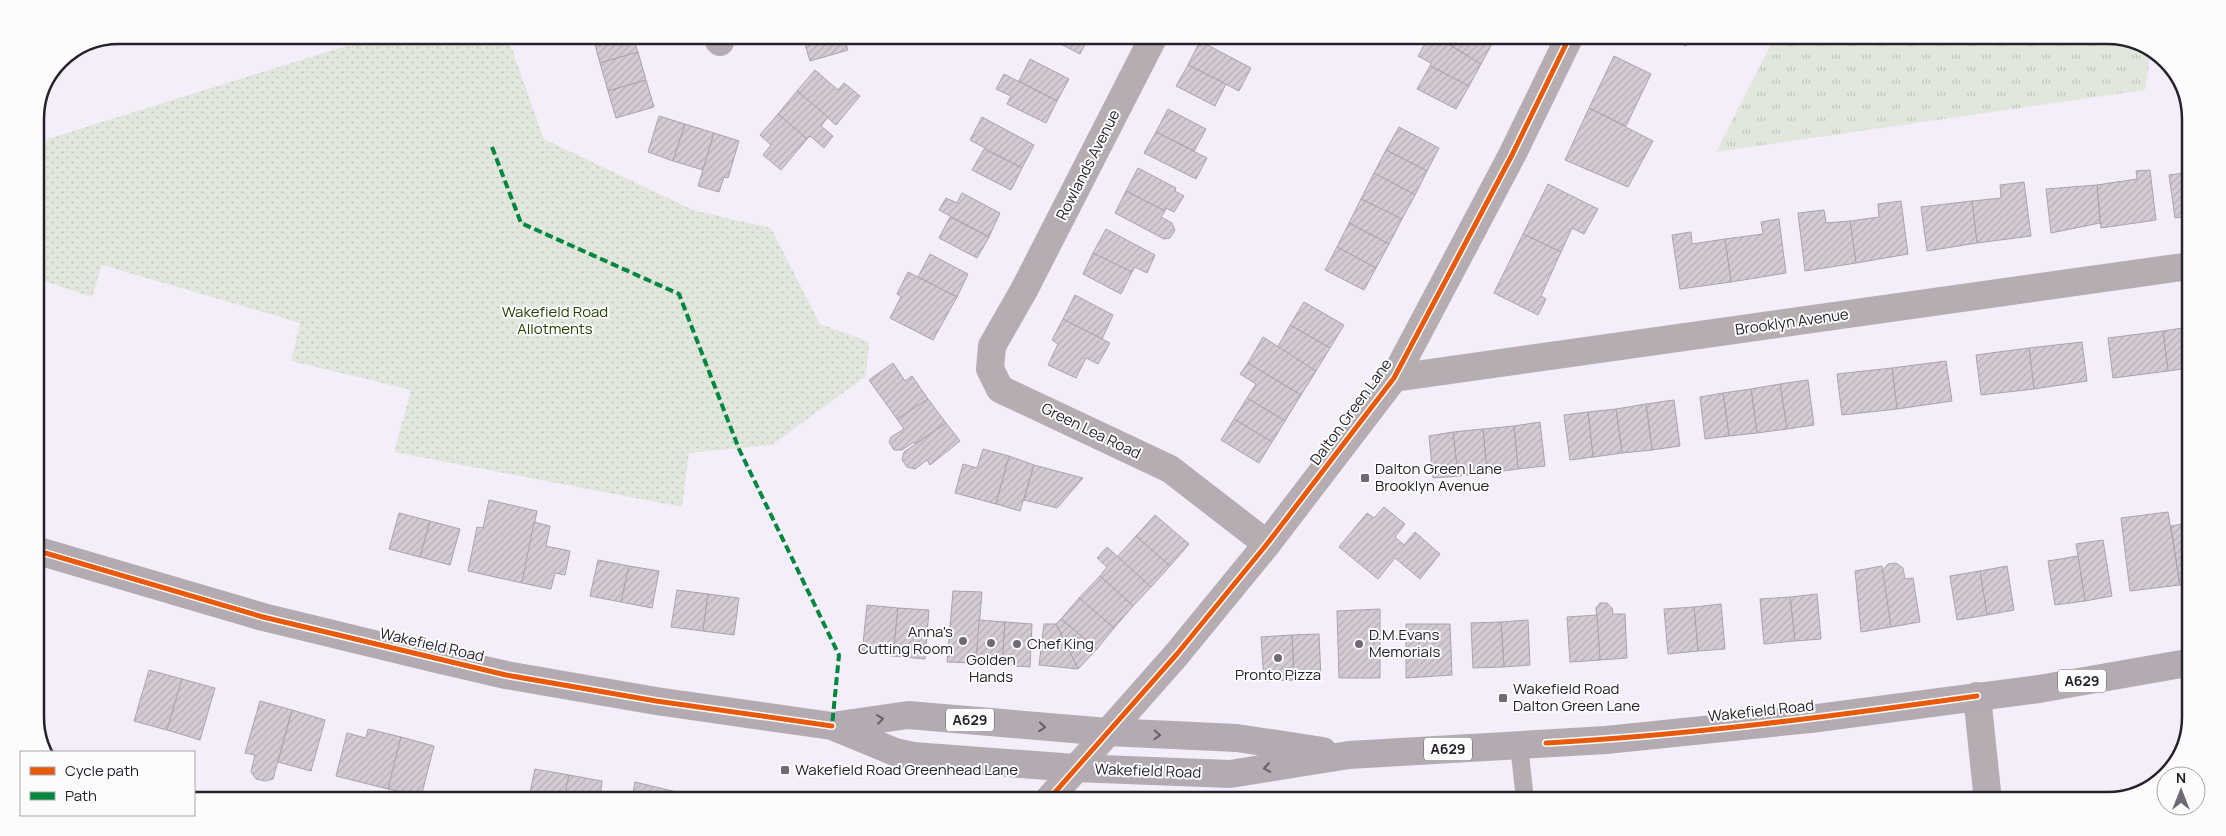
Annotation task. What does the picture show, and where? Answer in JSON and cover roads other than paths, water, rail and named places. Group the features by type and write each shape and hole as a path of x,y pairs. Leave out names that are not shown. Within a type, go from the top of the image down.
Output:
{"highway":[{"name":"Wakefield Road","path":"44,553 263,617 506,675 656,702 832,726 895,752 914,756 1075,768 1230,774 1350,755 1606,740 1810,719 2038,689 2182,664"},
{"name":"Wakefield Road","path":"832,726 908,715 1108,732 1237,738 1350,755"}],"street":[{"name":"Rowlands Avenue","path":"1024,290 1150,44"},
{"name":"Dalton Green Lane","path":"1055,792 1177,654 1267,544 1394,378 1512,155 1566,44"},
{"name":"Brooklyn Avenue","path":"1394,378 2182,267"},
{"name":"Green Lea Road","path":"1024,290 992,346 990,369 1000,389 1074,422 1170,469 1267,544"},
{"path":"1977,696 1987,792"}],"lane":[{"path":"1519,745 1524,792"}],"place":[{"name":"Dalton Green Lane Brooklyn Avenue","path":"1365,478"},
{"name":"Anna's Cutting Room","path":"963,641"},
{"name":"Golden Hands","path":"991,643"},
{"name":"Chef King","path":"1017,644"},
{"name":"D.M.Evans Memorials","path":"1359,644"},
{"name":"Pronto Pizza","path":"1278,658"},
{"name":"Wakefield Road Dalton Green Lane","path":"1503,698"},
{"name":"Wakefield Road Greenhead Lane","path":"785,770"}],"park label":[{"name":"Wakefield Road Allotments","path":"555,320"}]}
